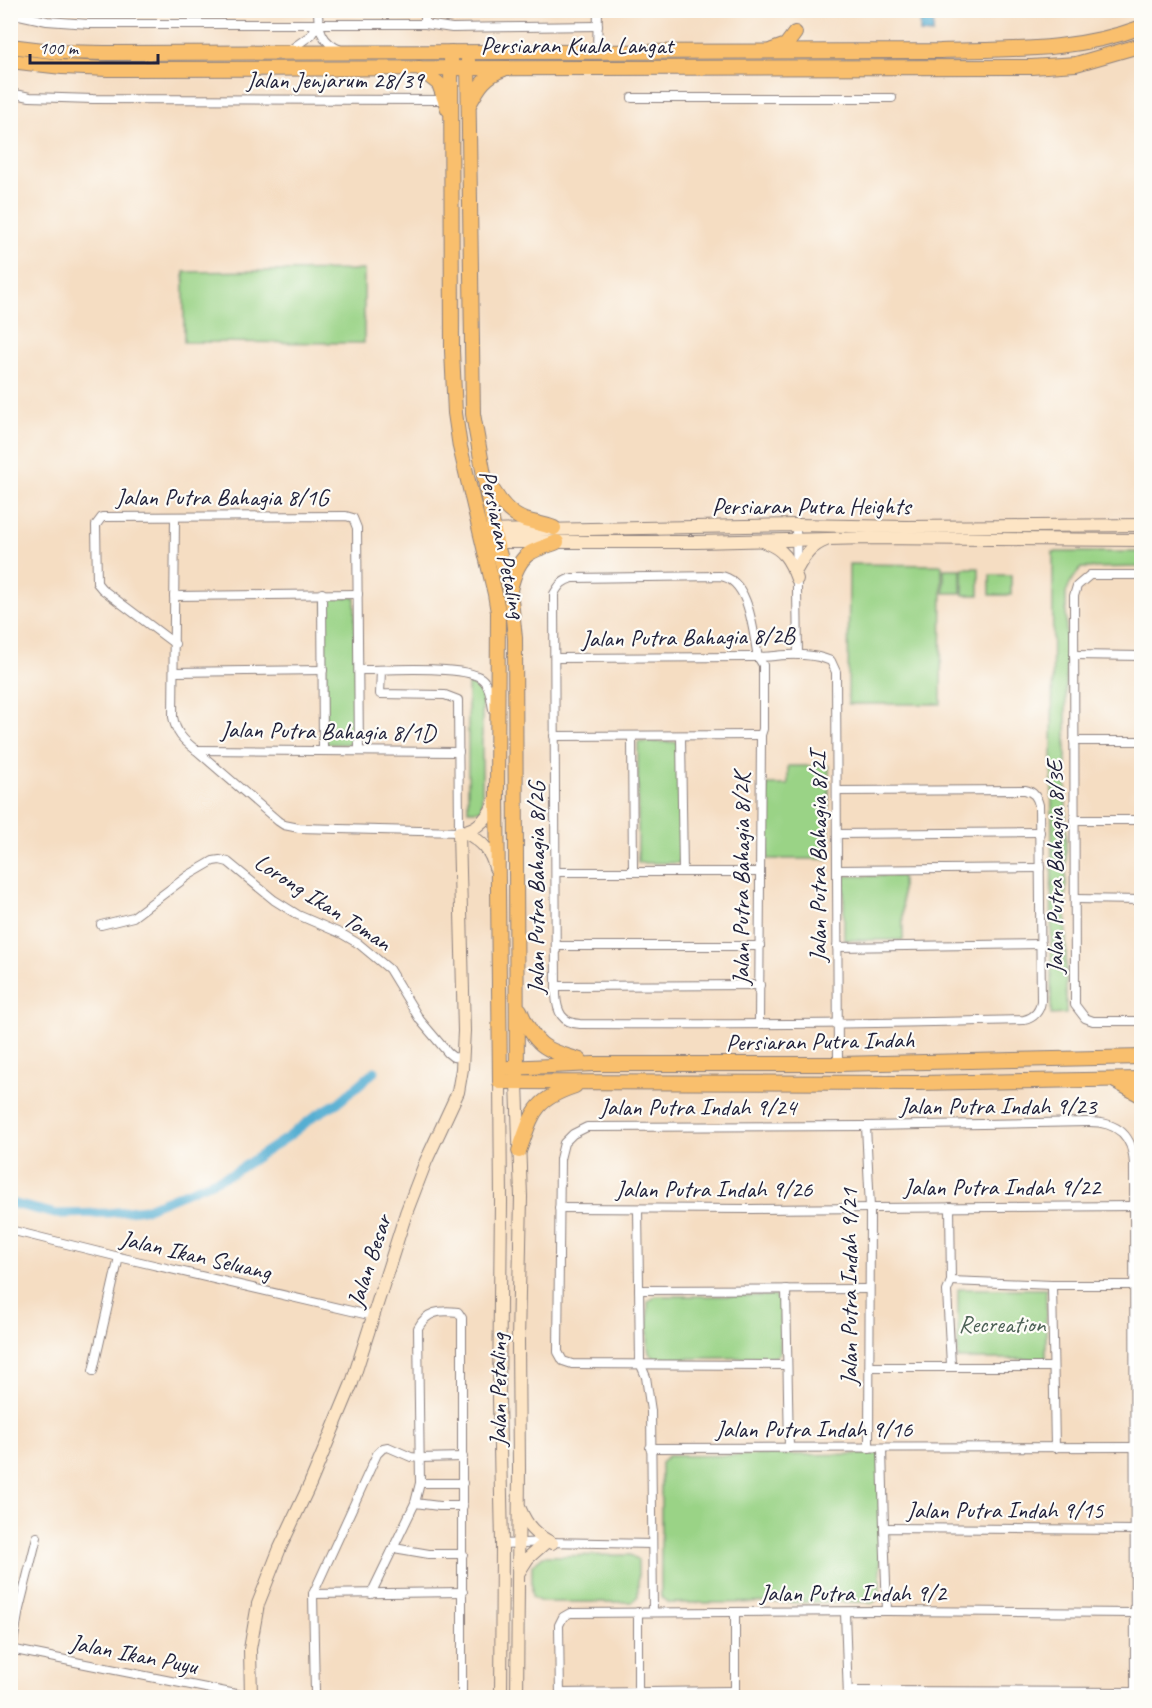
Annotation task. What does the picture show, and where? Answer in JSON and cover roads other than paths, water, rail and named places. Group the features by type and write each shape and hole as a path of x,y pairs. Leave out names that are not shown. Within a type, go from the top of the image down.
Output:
{"main road":[{"name":"Persiaran Kuala Langat","path":"10,46 60,52 186,53 817,51 1058,47 1105,40 1142,27"},
{"path":"1123,34 1142,33"},
{"path":"767,51 786,45 795,34 808,50 817,51"},
{"name":"Persiaran Kuala Langat","path":"10,61 108,69 1060,66 1093,60 1139,47"},
{"name":"Persiaran Petaling","path":"451,52 452,351 455,413 460,447 488,536 510,590 514,638 517,1075"},
{"name":"Persiaran Petaling","path":"468,52 473,414 483,472 488,536 498,612 496,794 500,1075"},
{"path":"186,53 186,68"},
{"path":"419,68 437,81 452,123"},
{"path":"470,105 478,88 487,77 508,68"},
{"path":"483,472 496,496 516,516 543,523 555,535 524,558 514,575 510,590"},
{"path":"517,1003 530,1031 544,1047 562,1056 594,1064"},
{"name":"Persiaran Putra Indah","path":"517,1075 594,1064 838,1064 1142,1056"},
{"path":"1098,1057 1142,1062"},
{"path":"1017,1082 978,1078 973,1072 980,1066 1003,1065 1018,1060"},
{"path":"918,1083 952,1078 958,1073 955,1067 924,1062"},
{"name":"Persiaran Putra Indah","path":"500,1075 595,1083 918,1083 1142,1079"},
{"path":"1113,1080 1142,1096"},
{"path":"519,1151 529,1120 542,1103 562,1091 595,1083"}],"street":[{"path":"318,10 318,24 325,40 335,48 347,52"},
{"path":"425,10 425,24"},
{"path":"597,52 598,10"},
{"path":"10,13 46,21 89,24 425,24 452,28 597,26"},
{"path":"283,53 305,41 318,24"},
{"name":"Jalan Jenjarum 28/39","path":"10,93 30,97 93,99 445,100"},
{"path":"632,98 892,98"},
{"name":"Jalan Putra Bahagia 8/1G","path":"175,644 99,587 96,525 102,517 346,516 353,518 357,528 358,594"},
{"path":"175,518 173,717 175,728 183,741 284,825 299,828 462,832 480,842 492,855 497,880"},
{"path":"796,525 798,655"},
{"name":"Persiaran Putra Heights","path":"488,536 796,525 928,527 1142,525"},
{"name":"Persiaran Putra Heights","path":"555,535 758,541 796,539 1142,540"},
{"path":"797,574 803,558 817,543 830,539"},
{"path":"758,541 777,548 786,555 797,574"},
{"name":"Jalan Putra Bahagia 8/3E","path":"1142,575 1090,575 1077,586 1074,596 1075,1005 1085,1018 1093,1021 1142,1021"},
{"name":"Jalan Putra Bahagia 8/2G","path":"758,657 744,595 733,580 720,576 573,578 561,583 554,594 556,986 559,1012 562,1018 572,1023 759,1024 1029,1019 1041,1007 1040,832 1039,805 1035,795 1026,790 837,791"},
{"path":"321,593 323,750"},
{"path":"174,596 358,594 359,750"},
{"name":"Jalan Putra Bahagia 8/2B","path":"555,658 798,655 822,657"},
{"path":"1074,655 1142,656"},
{"name":"Jalan Putra Bahagia 8/2K","path":"758,657 763,665 759,1024"},
{"name":"Jalan Putra Bahagia 8/2I","path":"822,657 831,661 836,672 838,1064"},
{"path":"175,672 323,670"},
{"path":"359,670 452,670 473,674 483,679 487,685 496,721"},
{"path":"381,670 380,694 445,695 458,700 462,832"},
{"path":"554,736 761,735"},
{"path":"632,736 633,872"},
{"path":"681,737 683,872"},
{"path":"1074,741 1142,741"},
{"name":"Jalan Putra Bahagia 8/1D","path":"196,750 459,752"},
{"path":"462,832 486,819 494,804 496,794"},
{"path":"1074,820 1142,820"},
{"name":"Jalan Besar","path":"251,1697 250,1649 258,1604 358,1367 406,1213 426,1161 458,1092 464,1058 462,832"},
{"path":"837,834 1040,832"},
{"name":"Lorong Ikan Toman","path":"101,925 133,917 213,861 228,862 274,900 298,915 359,944 389,969 420,1020 448,1053 453,1057 464,1058"},
{"path":"837,870 1040,868"},
{"path":"556,872 760,872"},
{"path":"1075,899 1142,900"},
{"path":"837,947 1041,944"},
{"path":"556,946 760,946"},
{"path":"556,986 760,986"},
{"name":"Jalan Petaling","path":"500,1075 501,1697"},
{"name":"Jalan Petaling","path":"517,1075 520,1197 517,1698"},
{"name":"Jalan Putra Indah 9/23","path":"866,1126 1089,1122 1110,1125 1128,1138 1134,1149 1138,1447 1135,1695"},
{"name":"Jalan Putra Indah 9/24","path":"640,1363 572,1364 562,1361 558,1352 559,1208 561,1149 564,1143 573,1134 587,1127 866,1126"},
{"name":"Jalan Putra Indah 9/21","path":"866,1126 870,1208 869,1448"},
{"name":"Jalan Putra Indah 9/22","path":"870,1208 1134,1206"},
{"path":"951,1207 951,1281 947,1291 951,1365"},
{"name":"Jalan Putra Indah 9/26","path":"559,1208 870,1208"},
{"path":"638,1209 640,1363 646,1377 650,1401 653,1612"},
{"name":"Jalan Ikan Seluang","path":"10,1230 373,1316"},
{"path":"93,1371 118,1257"},
{"path":"951,1281 1052,1285 1135,1285"},
{"path":"1052,1285 1055,1448"},
{"path":"786,1289 789,1448"},
{"path":"639,1290 869,1289"},
{"path":"371,1594 415,1503 420,1483 417,1335 421,1322 436,1311 458,1312 462,1318 462,1698"},
{"path":"640,1363 787,1365"},
{"path":"870,1367 1053,1366"},
{"path":"318,1698 315,1694 313,1594 380,1450 388,1447 419,1458 463,1457"},
{"name":"Jalan Putra Indah 9/16","path":"651,1448 1138,1447"},
{"path":"882,1448 884,1528"},
{"path":"420,1483 463,1482"},
{"path":"415,1503 463,1506"},
{"path":"518,1505 533,1533 549,1543"},
{"name":"Jalan Putra Indah 9/15","path":"887,1611 884,1528 1137,1530"},
{"path":"11,1649 38,1537"},
{"path":"518,1574 525,1561 549,1543"},
{"path":"502,1544 652,1544"},
{"path":"394,1548 429,1554 463,1554"},
{"path":"313,1594 463,1592"},
{"name":"Jalan Putra Indah 9/2","path":"560,1695 559,1625 562,1617 570,1613 887,1611 1136,1613"},
{"path":"638,1612 638,1695"},
{"path":"845,1612 848,1694 1135,1695"},
{"path":"560,1695 735,1695 735,1613"},
{"name":"Jalan Ikan Puyu","path":"11,1649 251,1697"}],"water":[{"path":"921,11 934,11 933,34 920,33"}],"waterway":[{"path":"10,1203 56,1214 108,1213 145,1209 233,1173 288,1137 316,1115 339,1102 375,1071"}],"park label":[{"name":"Recreation","path":"1002,1324"}]}
